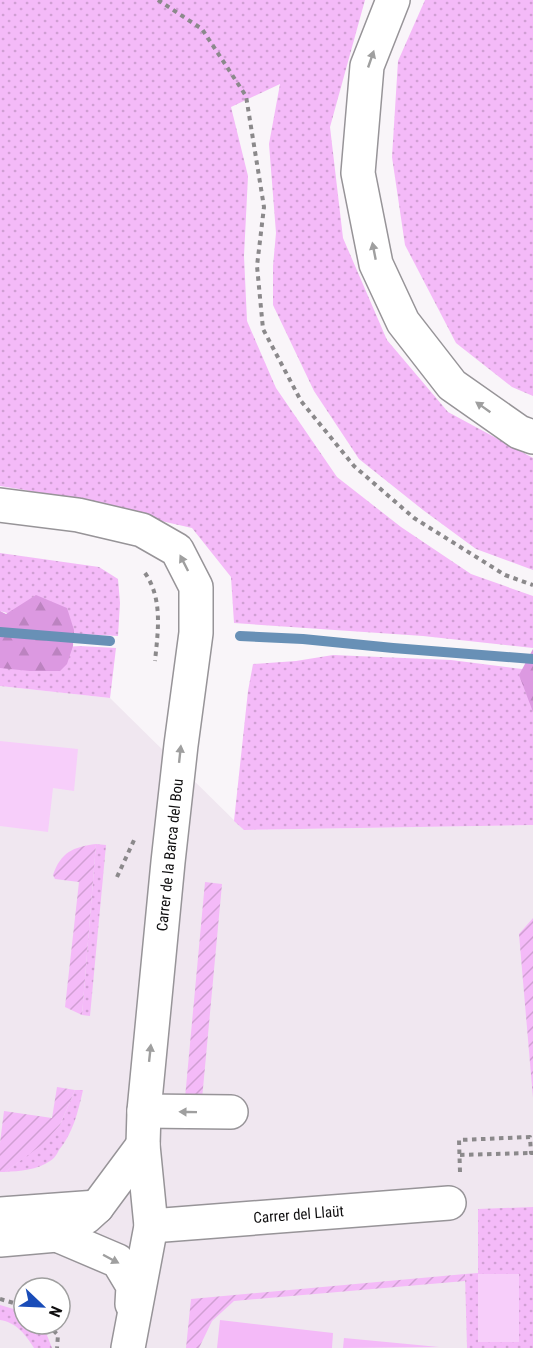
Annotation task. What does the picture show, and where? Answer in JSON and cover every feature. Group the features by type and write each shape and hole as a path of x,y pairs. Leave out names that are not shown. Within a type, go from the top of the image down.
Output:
{"main road":[{"path":"393,0 368,66 358,173 376,264 403,322 452,385 519,432 533,437"},
{"name":"Carrer de la Barca del Bou","path":"0,505 78,514 142,530 177,550 196,587 196,633 168,862 144,1111 143,1145 151,1226 129,1342"},
{"path":"144,1111 231,1112"},
{"path":"0,1240 57,1235 86,1217 97,1207 143,1145"},
{"name":"Carrer del Llaüt","path":"151,1226 454,1189"},
{"path":"0,1214 97,1207"},
{"path":"57,1235 118,1261 133,1286 129,1342"}],"path":[{"path":"158,0 202,29 246,96 264,207 257,267 263,329 301,401 354,466 414,518 505,575 533,585"},
{"path":"142,568 154,589 159,619 155,665"},
{"path":"117,877 136,836"},
{"path":"454,1189 459,1140 530,1137 532,1153 459,1155"}],"shaded area":[{"path":"0,0 365,0 330,127 343,238 387,340 448,412 533,458 533,570 476,549 359,459 314,391 273,305 276,233 269,144 280,84 231,107 248,176 244,256 247,321 276,388 337,477 401,527 471,574 533,596 533,648 423,636 234,623 231,577 192,528 0,486"},
{"path":"425,0 533,0 533,396 512,387 456,343 405,245 392,157 398,61"},
{"path":"0,553 99,567 118,579 120,603 118,636 78,634 0,611"},
{"path":"80,646 116,648 110,698 0,686 0,651"},
{"path":"333,655 451,660 522,669 533,668 533,825 244,830 234,821 253,664 296,661"},
{"path":"0,686 110,698 244,830 533,825 533,1348 0,1348"},
{"path":"96,844 106,845 90,1016 82,1015"},
{"path":"96,844 82,1015 65,1007 79,882 55,879 53,875 60,861 69,852"},
{"path":"205,882 222,884 202,1099 185,1098"},
{"path":"533,918 533,1098 519,934"},
{"path":"57,1087 75,1090 60,1125 43,1144 5,1172 0,1172 0,1143 4,1111 52,1118"},
{"path":"75,1090 83,1090 77,1114 68,1137 54,1158 34,1168 5,1172 43,1143 60,1125"},
{"path":"533,1207 533,1348 467,1348 465,1274 478,1273 478,1209"},
{"path":"465,1274 465,1281 234,1301 212,1321 199,1348 186,1348 191,1299"},
{"path":"0,1305 12,1308 12,1324 0,1320"},
{"path":"220,1320 333,1333 332,1348 217,1348"},
{"path":"25,1336 47,1336 52,1348 34,1348"},
{"path":"344,1338 439,1347 343,1348"}],"green space":[{"path":"36,595 67,608 74,630 73,646 67,664 60,671 0,668 0,611 6,614"},
{"path":"533,649 533,712 519,675"}],"building":[{"path":"0,741 78,749 74,791 53,788 48,832 0,826"},
{"path":"478,1274 519,1274 519,1342 478,1342"}],"waterway":[{"path":"0,632 110,641"},
{"path":"240,636 303,639 533,659"}]}
